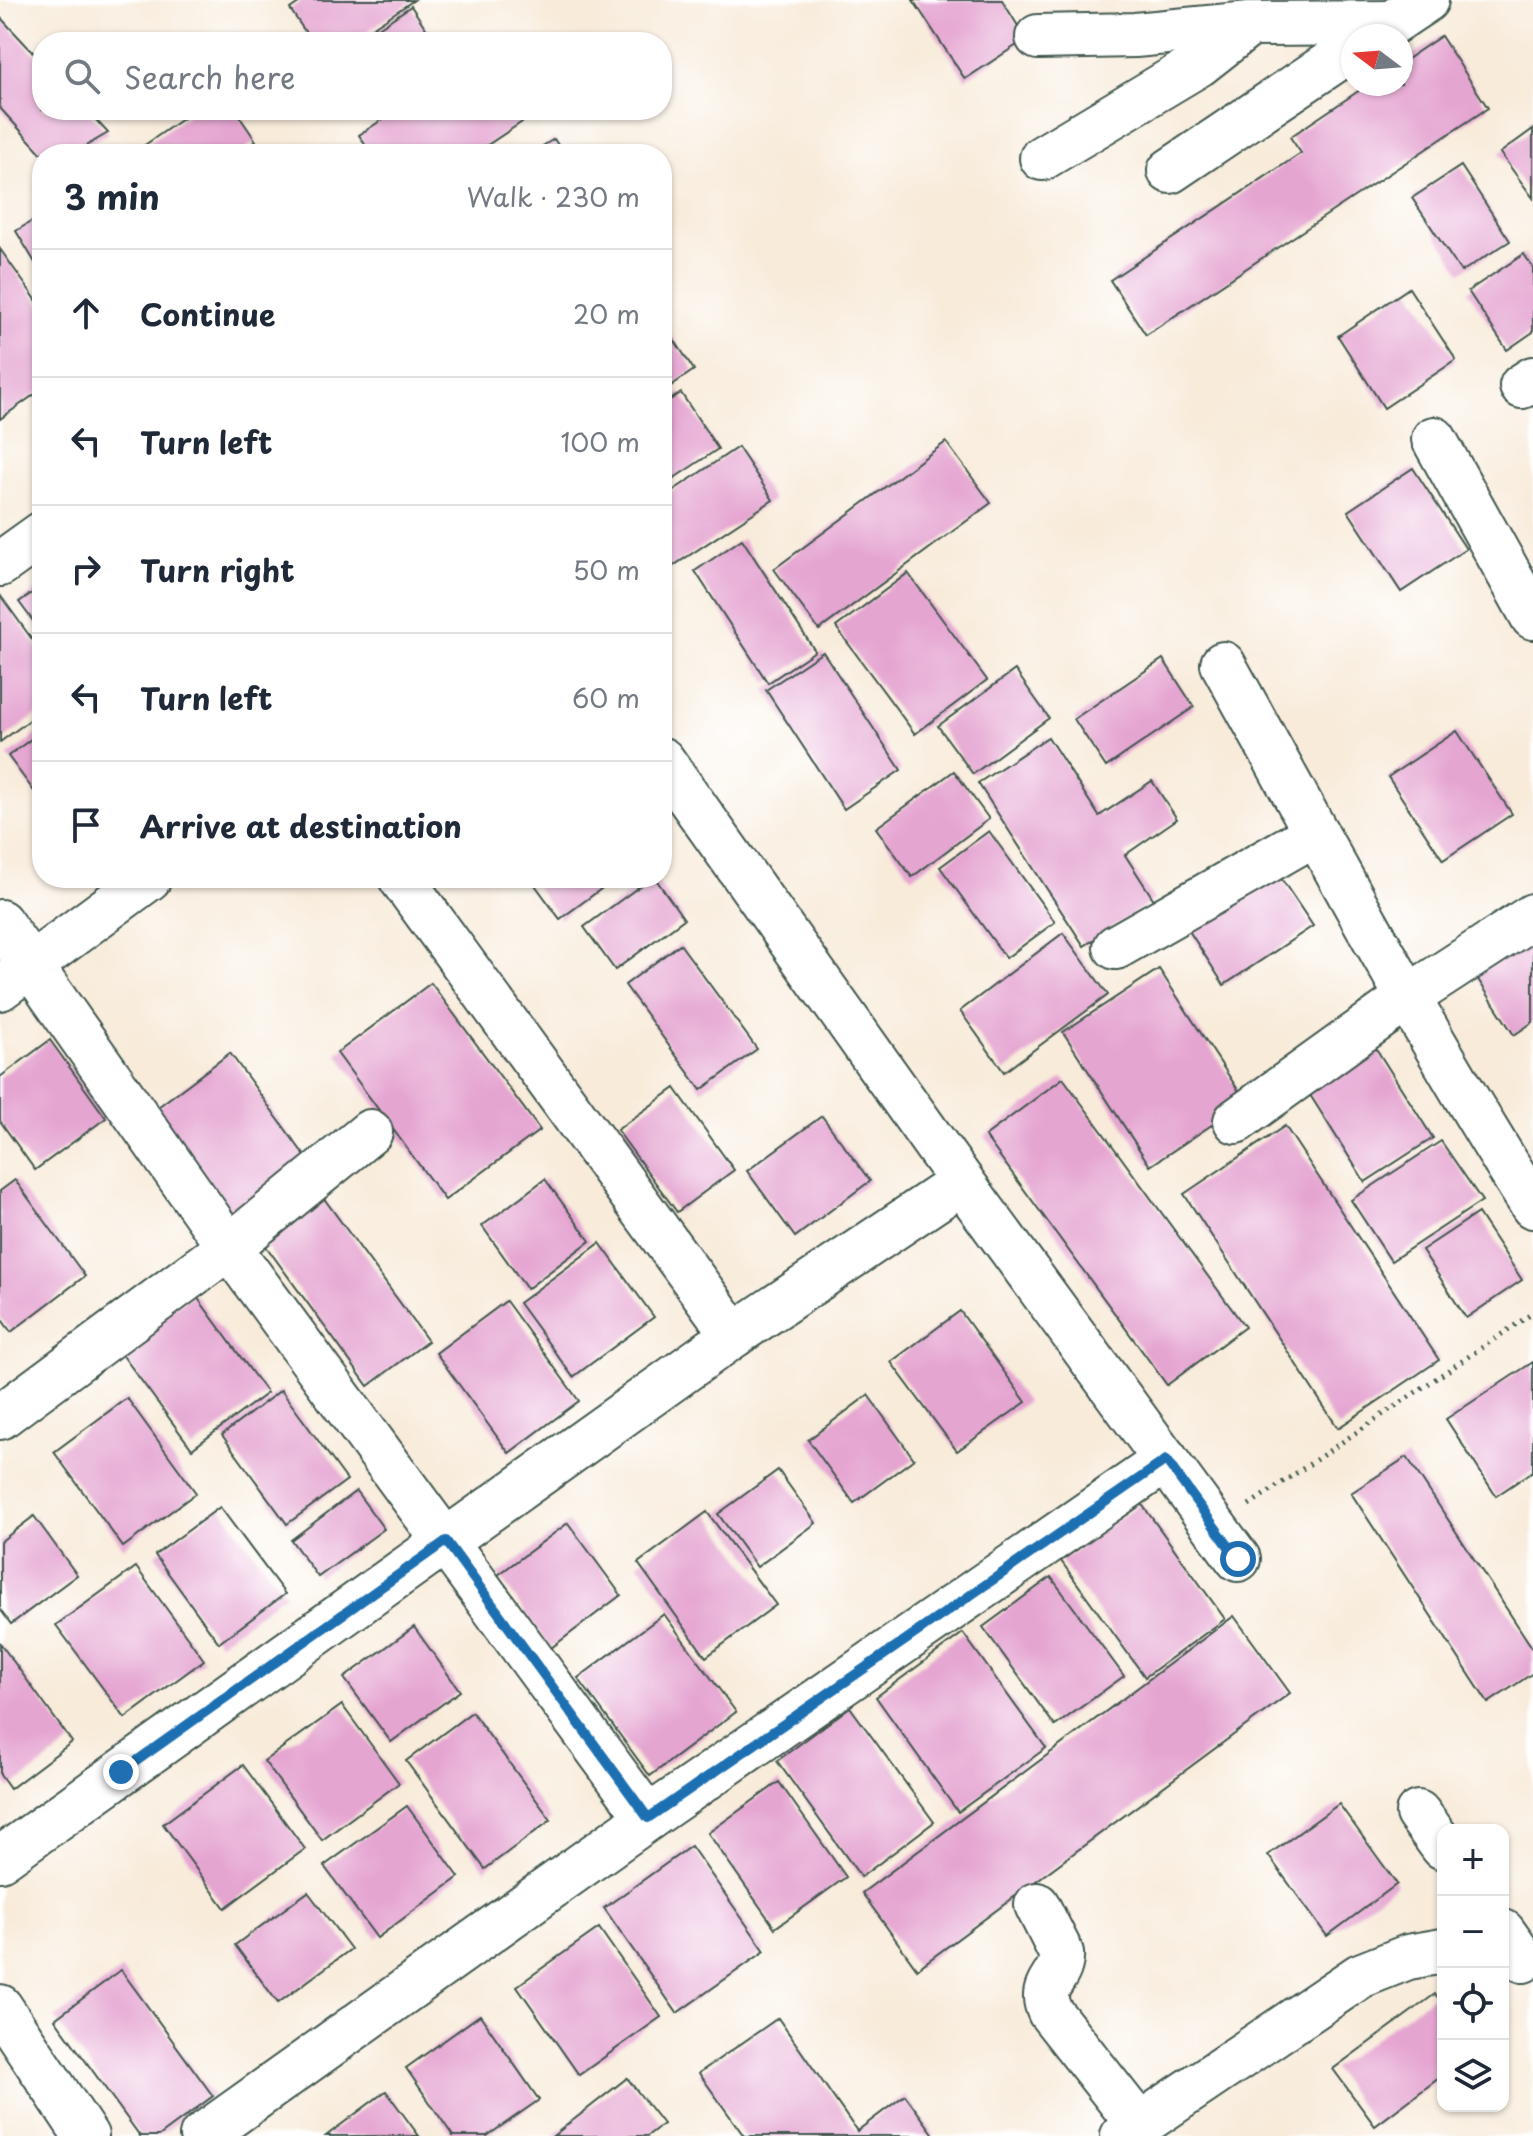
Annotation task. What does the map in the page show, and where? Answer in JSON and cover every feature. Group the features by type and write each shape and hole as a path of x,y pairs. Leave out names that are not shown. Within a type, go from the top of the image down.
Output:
{"street":[{"path":"1390,24 1426,0"},
{"path":"1038,37 1135,35 1250,24 1341,28"},
{"path":"1042,158 1199,64 1250,24"},
{"path":"1170,171 1341,56"},
{"path":"1434,439 1533,617"},
{"path":"0,564 32,541"},
{"path":"1223,664 1407,998 1533,1206"},
{"path":"672,774 962,1182 1227,1543"},
{"path":"1116,947 1316,833"},
{"path":"15,977 135,888"},
{"path":"408,888 734,1335"},
{"path":"1236,1121 1407,998 1533,916"},
{"path":"0,922 15,977 229,1247 648,1818"},
{"path":"0,1417 229,1247 370,1132"},
{"path":"0,1859 734,1335 962,1182"},
{"path":"202,2136 648,1818 1166,1460"},
{"path":"1037,1905 1061,1953 1060,1969 1048,1984 1045,2001 1131,2131 1360,1976 1408,1957 1437,1952"},
{"path":"0,2007 86,2136"}],"path":[{"path":"1227,1543 1533,1313"}],"building":[{"path":"303,0 414,0 366,32 305,32 290,9"},
{"path":"913,0 1002,0 1026,39 965,79"},
{"path":"411,6 428,32 373,32"},
{"path":"0,17 32,51 32,120 96,120 108,133 89,144 33,144 0,108"},
{"path":"1441,36 1488,108 1146,335 1110,280 1301,153 1290,137 1351,96 1413,96 1413,55"},
{"path":"181,120 242,120 256,141 252,144 146,144"},
{"path":"382,120 525,120 489,144 365,144 359,135"},
{"path":"1533,129 1533,198 1500,153"},
{"path":"1461,166 1510,241 1461,272 1412,198"},
{"path":"32,221 32,257 16,231"},
{"path":"0,249 32,294 32,396 0,419"},
{"path":"1524,254 1533,268 1533,332 1507,350 1468,291"},
{"path":"1409,288 1456,360 1384,408 1338,336"},
{"path":"672,336 694,370 672,385"},
{"path":"681,393 718,449 672,479 672,399"},
{"path":"946,442 991,503 819,630 774,569"},
{"path":"738,447 773,500 672,567 672,491"},
{"path":"1413,468 1466,549 1401,592 1348,511"},
{"path":"742,539 815,651 768,683 695,571"},
{"path":"908,573 987,680 915,734 836,627"},
{"path":"32,593 32,620 19,602"},
{"path":"0,595 32,639 32,718 0,742"},
{"path":"823,652 901,770 844,809 766,690"},
{"path":"1163,659 1194,707 1106,767 1074,719"},
{"path":"1015,670 1049,718 973,774 938,726"},
{"path":"1457,731 1512,814 1443,860 1388,777"},
{"path":"1048,737 1099,816 1152,781 1177,819 1125,855 1154,900 1084,946 978,783"},
{"path":"32,738 32,788 8,756"},
{"path":"954,771 989,819 912,877 876,828"},
{"path":"989,831 1055,922 1006,958 940,867"},
{"path":"1272,865 1313,926 1224,985 1184,923"},
{"path":"537,888 602,888 560,919"},
{"path":"637,888 662,888 684,919 615,970 584,927"},
{"path":"1533,930 1533,1022 1514,1035 1472,970"},
{"path":"1063,933 1108,995 1004,1072 960,1011"},
{"path":"680,944 757,1049 701,1090 625,985"},
{"path":"1159,969 1246,1102 1150,1166 1063,1032"},
{"path":"431,983 540,1130 445,1200 337,1053"},
{"path":"1368,1036 1433,1138 1365,1182 1300,1079"},
{"path":"50,1040 106,1118 35,1170 0,1121 0,1077"},
{"path":"230,1053 310,1163 234,1220 154,1110"},
{"path":"1063,1078 1245,1327 1167,1385 985,1136"},
{"path":"675,1088 734,1170 677,1212 617,1130"},
{"path":"822,1116 870,1181 795,1237 747,1171"},
{"path":"1285,1126 1439,1360 1338,1428 1184,1194"},
{"path":"1441,1141 1482,1201 1391,1261 1351,1200"},
{"path":"545,1179 590,1241 527,1289 482,1226"},
{"path":"15,1180 85,1276 11,1332 0,1317 0,1191"},
{"path":"320,1193 428,1341 368,1386 260,1238"},
{"path":"1478,1213 1522,1280 1466,1318 1422,1250"},
{"path":"600,1243 654,1317 573,1377 519,1303"},
{"path":"194,1293 267,1393 192,1449 118,1349"},
{"path":"506,1301 579,1401 509,1453 436,1353"},
{"path":"960,1311 1026,1402 957,1451 891,1362"},
{"path":"1533,1362 1533,1471 1496,1496 1446,1419"},
{"path":"281,1390 347,1480 287,1524 222,1435"},
{"path":"868,1395 914,1459 854,1503 808,1440"},
{"path":"127,1398 196,1493 123,1547 54,1452"},
{"path":"1407,1457 1533,1649 1533,1673 1488,1703 1351,1493"},
{"path":"778,1470 816,1523 757,1567 718,1514"},
{"path":"356,1491 384,1529 318,1577 291,1540"},
{"path":"1141,1503 1225,1619 1145,1677 1061,1561"},
{"path":"220,1507 285,1594 219,1643 155,1555"},
{"path":"707,1512 776,1605 706,1657 638,1563"},
{"path":"34,1516 77,1575 11,1624 0,1609 0,1542"},
{"path":"568,1523 621,1595 551,1648 498,1575"},
{"path":"136,1567 204,1660 125,1718 56,1625"},
{"path":"1051,1577 1124,1676 1055,1726 983,1627"},
{"path":"664,1614 736,1712 650,1776 578,1678"},
{"path":"1234,1616 1290,1693 917,1969 862,1893"},
{"path":"414,1627 460,1691 391,1742 344,1678"},
{"path":"963,1633 1046,1748 958,1812 876,1697"},
{"path":"0,1643 72,1742 10,1789 0,1775"},
{"path":"342,1705 399,1783 322,1840 264,1761"},
{"path":"850,1707 934,1822 861,1877 777,1761"},
{"path":"472,1712 551,1820 485,1869 406,1761"},
{"path":"243,1765 305,1849 225,1908 163,1824"},
{"path":"779,1782 846,1877 775,1928 708,1833"},
{"path":"1339,1804 1397,1884 1327,1936 1268,1855"},
{"path":"407,1806 459,1877 377,1938 324,1866"},
{"path":"691,1846 765,1951 677,2013 604,1908"},
{"path":"308,1892 351,1949 278,2003 235,1945"},
{"path":"599,1928 661,2017 579,2075 517,1986"},
{"path":"121,1970 213,2096 159,2136 140,2136 55,2019"},
{"path":"1435,1994 1437,1996 1437,2080 1375,2126 1333,2069"},
{"path":"480,2015 539,2100 487,2136 453,2136 406,2068"},
{"path":"778,2018 857,2131 905,2095 935,2136 744,2136 699,2073"},
{"path":"627,2078 663,2124 647,2136 553,2136"},
{"path":"386,2091 419,2136 326,2136"}],"route":[{"path":"121,1772 446,1541 648,1818 1166,1460 1238,1559"}]}
